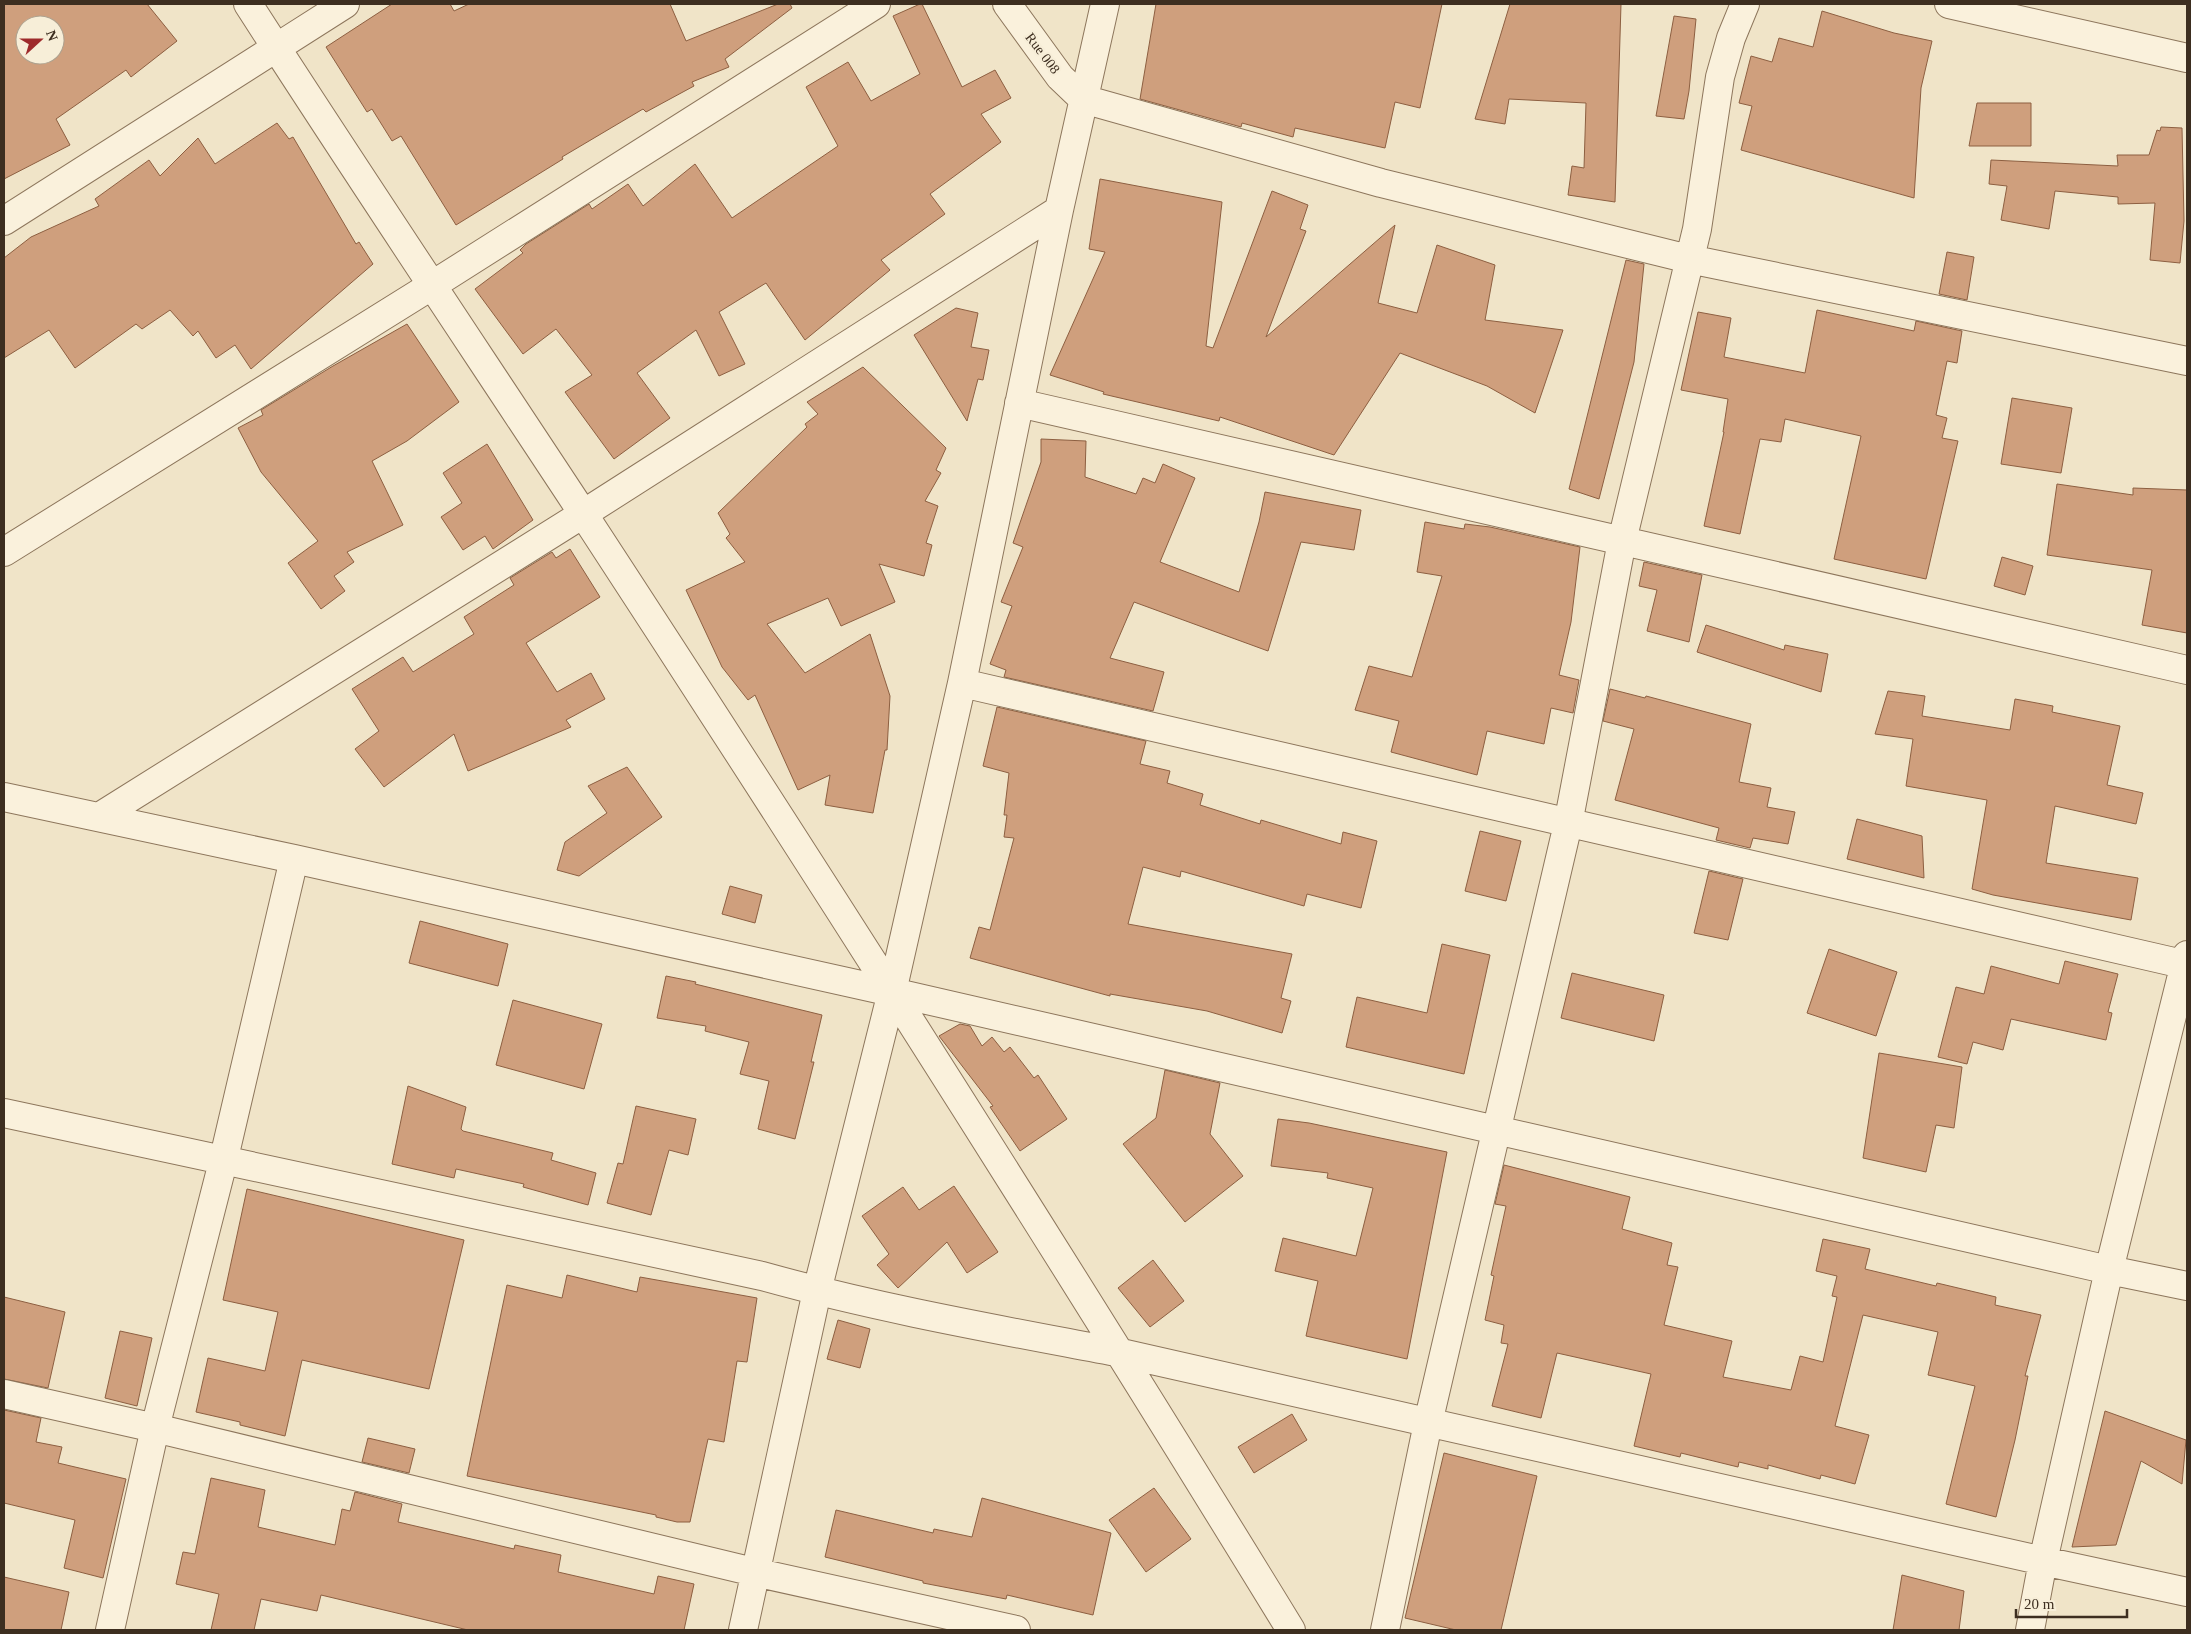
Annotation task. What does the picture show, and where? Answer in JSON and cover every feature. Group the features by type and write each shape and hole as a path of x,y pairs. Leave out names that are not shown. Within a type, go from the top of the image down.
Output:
{"street":[{"path":"248,4 431,286 583,514 892,992 1121,1353 1291,1630"},
{"path":"4,221 345,4"},
{"path":"4,552 431,286 876,4"},
{"name":"Rue 008","path":"1008,4 1060,77 1083,99"},
{"path":"743,1630 754,1572 817,1291 892,992 962,683 1058,210 1105,4"},
{"path":"1385,1630 1428,1423 1568,824 1622,541 1697,229 1720,77 1731,38 1745,4"},
{"path":"1949,4 2187,58"},
{"path":"1083,99 1381,183 1689,259 2187,361"},
{"path":"99,816 583,514 1058,210"},
{"path":"1019,403 2187,670"},
{"path":"962,683 1568,824 2187,961 2109,1270 2043,1562 2030,1630"},
{"path":"4,796 892,992 2109,1270 2187,1286"},
{"path":"110,1630 155,1428 223,1162 294,859"},
{"path":"4,1113 223,1162 762,1276 817,1291 975,1325 1121,1353 2043,1562 2187,1592"},
{"path":"4,1394 155,1428 754,1572 1016,1630"}],"building":[{"path":"4,4 147,4 177,41 131,77 126,70 56,119 70,145 4,179"},
{"path":"392,4 450,4 454,11 469,4 670,4 686,41 778,4 790,4 792,8 725,59 729,67 692,82 694,86 646,112 643,109 562,157 563,159 456,225 401,136 392,141 372,109 367,112 326,47"},
{"path":"922,4 962,87 995,70 1011,98 981,114 1001,142 930,194 945,214 881,260 890,270 805,340 766,283 719,312 745,364 719,376 696,330 637,373 670,418 614,459 565,392 592,375 556,329 523,354 475,289 523,253 520,250 526,244 589,204 592,209 628,184 643,206 695,164 732,218 838,146 806,87 848,62 871,101 920,74 893,16"},
{"path":"1156,4 1442,4 1420,108 1395,102 1385,148 1295,128 1293,137 1242,123 1241,127 1140,99"},
{"path":"1510,4 1621,4 1615,202 1568,195 1572,166 1584,168 1586,103 1509,99 1505,124 1475,119"},
{"path":"1822,11 1894,33 1932,41 1921,88 1914,198 1741,150 1752,106 1739,103 1751,56 1772,62 1779,38 1813,47"},
{"path":"1674,16 1696,19 1689,91 1684,119 1656,116"},
{"path":"1977,103 2031,103 2031,146 1969,146"},
{"path":"277,123 289,139 293,137 356,244 359,242 373,264 251,369 235,345 216,358 198,331 193,336 170,310 142,329 136,324 75,368 49,330 4,358 4,258 31,237 99,206 95,199 149,160 160,176 198,138 215,164"},
{"path":"2161,127 2182,128 2184,221 2180,263 2150,260 2155,203 2118,204 2118,197 2055,191 2049,229 2001,220 2007,186 1989,184 1991,160 2118,166 2117,155 2149,155 2157,130 2160,131"},
{"path":"1100,179 1222,202 1206,346 1213,348 1272,191 1308,205 1300,229 1306,231 1266,337 1395,225 1378,303 1417,313 1437,245 1495,265 1485,320 1563,330 1535,413 1487,386 1400,353 1334,455 1220,417 1219,421 1103,394 1104,392 1050,375 1105,252 1089,249"},
{"path":"1947,252 1974,257 1967,300 1939,294"},
{"path":"1626,260 1644,264 1634,362 1599,499 1569,489"},
{"path":"956,308 978,313 971,347 989,350 983,380 978,379 967,421 914,335"},
{"path":"1817,310 1914,331 1916,321 1962,331 1957,363 1947,361 1936,415 1947,418 1942,438 1958,441 1926,579 1834,559 1861,436 1785,419 1781,442 1760,439 1740,534 1704,526 1724,432 1728,399 1681,390 1698,312 1731,318 1724,357 1805,373"},
{"path":"407,324 459,402 407,441 372,461 403,525 347,552 354,562 334,576 345,591 321,609 288,563 318,541 261,472 238,428 263,415 261,410"},
{"path":"863,367 946,448 936,470 941,473 925,501 938,506 926,543 932,545 924,576 879,564 895,602 841,626 828,598 767,624 805,673 870,634 890,696 887,750 885,750 873,813 825,805 830,775 798,790 755,695 748,700 722,667 686,590 745,562 726,538 730,534 718,513 807,427 805,424 818,414 807,402"},
{"path":"2012,398 2072,408 2061,473 2001,464"},
{"path":"1041,439 1086,441 1085,477 1136,494 1143,478 1155,483 1163,464 1195,478 1160,562 1239,592 1259,522 1265,492 1361,510 1354,550 1301,542 1268,651 1134,602 1110,658 1164,672 1153,711 1004,677 1006,670 990,664 1012,606 1001,602 1023,547 1013,543 1041,462"},
{"path":"487,444 533,520 493,549 485,536 463,550 441,517 462,503 443,473"},
{"path":"2057,484 2133,495 2133,488 2187,490 2187,633 2142,625 2152,570 2047,555"},
{"path":"1425,522 1464,529 1465,524 1490,527 1580,547 1571,622 1559,675 1579,680 1573,713 1551,708 1544,744 1487,731 1477,775 1391,752 1399,721 1355,710 1369,666 1412,677 1442,576 1417,572"},
{"path":"570,549 600,597 526,643 557,692 591,673 605,699 566,720 571,727 468,771 454,734 384,787 355,749 379,731 352,689 403,657 413,672 474,634 464,617 514,585 510,578 552,552 556,558"},
{"path":"2002,557 2033,566 2025,595 1994,586"},
{"path":"1644,562 1702,575 1689,642 1647,631 1657,590 1639,586"},
{"path":"1706,625 1784,650 1785,645 1828,654 1821,692 1697,652"},
{"path":"1610,689 1645,698 1646,696 1751,724 1739,782 1771,788 1767,807 1795,812 1788,844 1753,838 1750,848 1716,840 1719,828 1615,800 1634,729 1603,721"},
{"path":"1888,691 1925,696 1922,716 2010,730 2015,699 2053,706 2052,712 2120,726 2107,785 2143,793 2136,824 2055,806 2046,863 2138,878 2131,920 1993,895 1972,889 1987,800 1906,786 1913,739 1875,734"},
{"path":"997,707 1146,741 1140,764 1170,771 1167,783 1203,794 1200,805 1260,824 1261,820 1341,844 1343,832 1377,841 1361,908 1307,894 1304,906 1181,871 1180,877 1143,867 1128,924 1292,954 1281,998 1291,1001 1282,1033 1207,1011 1110,994 1110,996 970,958 979,927 990,930 1014,838 1004,837 1007,815 1004,815 1009,773 983,766"},
{"path":"627,767 662,817 579,876 557,870 565,842 607,813 588,786"},
{"path":"1857,819 1922,836 1924,878 1847,859"},
{"path":"1480,831 1521,841 1506,901 1465,891"},
{"path":"1709,871 1743,879 1728,940 1694,933"},
{"path":"730,886 762,895 755,923 722,914"},
{"path":"420,921 508,944 498,986 409,963"},
{"path":"1442,944 1490,955 1464,1074 1346,1047 1357,997 1427,1013"},
{"path":"1829,949 1897,972 1876,1036 1807,1013"},
{"path":"2065,961 2118,974 2108,1012 2112,1013 2106,1040 2011,1019 2003,1050 1973,1042 1967,1064 1938,1057 1956,987 1984,994 1991,966 2059,984"},
{"path":"1572,973 1664,995 1654,1041 1561,1018"},
{"path":"666,976 822,1015 811,1062 814,1062 795,1139 758,1129 769,1081 740,1074 749,1042 705,1031 706,1026 657,1018"},
{"path":"513,1000 602,1024 584,1089 496,1065"},
{"path":"960,1024 970,1026 982,1046 992,1037 1004,1052 1010,1047 1034,1078 1038,1075 1067,1119 1020,1151 990,1107 993,1106 939,1036"},
{"path":"1879,1053 1962,1067 1954,1128 1936,1125 1926,1172 1863,1158"},
{"path":"1165,1070 1220,1083 1210,1134 1243,1176 1185,1222 1123,1144 1156,1118"},
{"path":"408,1086 466,1107 461,1129 463,1131 553,1153 551,1160 596,1173 588,1205 523,1187 524,1184 456,1169 454,1178 392,1164"},
{"path":"636,1106 696,1119 688,1155 669,1150 651,1215 607,1203 618,1163 623,1164"},
{"path":"1278,1119 1309,1123 1447,1152 1407,1359 1306,1336 1318,1281 1275,1271 1283,1238 1356,1256 1373,1188 1327,1178 1328,1173 1271,1166"},
{"path":"1504,1165 1630,1197 1622,1229 1672,1243 1667,1265 1678,1267 1664,1325 1732,1341 1723,1377 1791,1390 1800,1356 1823,1362 1837,1297 1832,1296 1837,1276 1816,1271 1823,1239 1870,1249 1865,1269 1936,1286 1937,1283 1996,1297 1995,1305 2041,1315 2025,1376 2028,1376 2015,1440 1996,1517 1946,1504 1975,1386 1928,1375 1938,1332 1863,1315 1835,1426 1869,1435 1855,1484 1821,1475 1820,1479 1768,1465 1768,1469 1739,1462 1738,1467 1681,1453 1680,1457 1634,1446 1651,1374 1557,1353 1541,1418 1492,1406 1508,1344 1501,1343 1504,1325 1485,1320 1494,1276 1491,1275 1506,1206 1495,1204"},
{"path":"954,1186 998,1252 967,1273 947,1242 898,1288 877,1265 889,1254 862,1216 903,1187 919,1210"},
{"path":"247,1189 464,1240 429,1389 302,1360 285,1436 240,1425 240,1422 196,1412 208,1358 265,1371 278,1312 223,1300"},
{"path":"1153,1260 1184,1301 1150,1327 1118,1288"},
{"path":"567,1275 637,1292 640,1277 757,1298 747,1362 737,1361 724,1442 708,1439 690,1522 677,1522 656,1517 656,1515 467,1476 507,1285 562,1298"},
{"path":"4,1297 65,1312 48,1388 4,1379"},
{"path":"838,1320 870,1329 860,1368 827,1359"},
{"path":"120,1331 152,1338 137,1406 105,1398"},
{"path":"4,1410 41,1418 36,1442 62,1447 58,1463 126,1479 103,1578 64,1568 75,1520 4,1503"},
{"path":"2105,1411 2186,1440 2182,1484 2141,1461 2116,1545 2072,1547"},
{"path":"1292,1414 1307,1440 1254,1473 1238,1447"},
{"path":"368,1438 415,1449 409,1473 362,1462"},
{"path":"1444,1453 1537,1476 1501,1630 1456,1630 1405,1618"},
{"path":"211,1478 265,1490 258,1527 335,1545 342,1509 350,1511 355,1492 402,1504 398,1522 514,1549 515,1545 561,1555 558,1572 654,1594 658,1576 694,1584 684,1630 468,1630 321,1595 317,1611 261,1599 254,1630 211,1630 219,1594 176,1584 183,1552 195,1554"},
{"path":"1154,1488 1191,1539 1146,1572 1109,1520"},
{"path":"982,1498 1111,1533 1093,1615 1007,1595 1006,1599 923,1583 923,1581 825,1557 836,1510 933,1533 934,1529 972,1537"},
{"path":"1902,1575 1964,1591 1959,1630 1893,1630"},
{"path":"4,1577 69,1592 61,1630 4,1630"}]}
